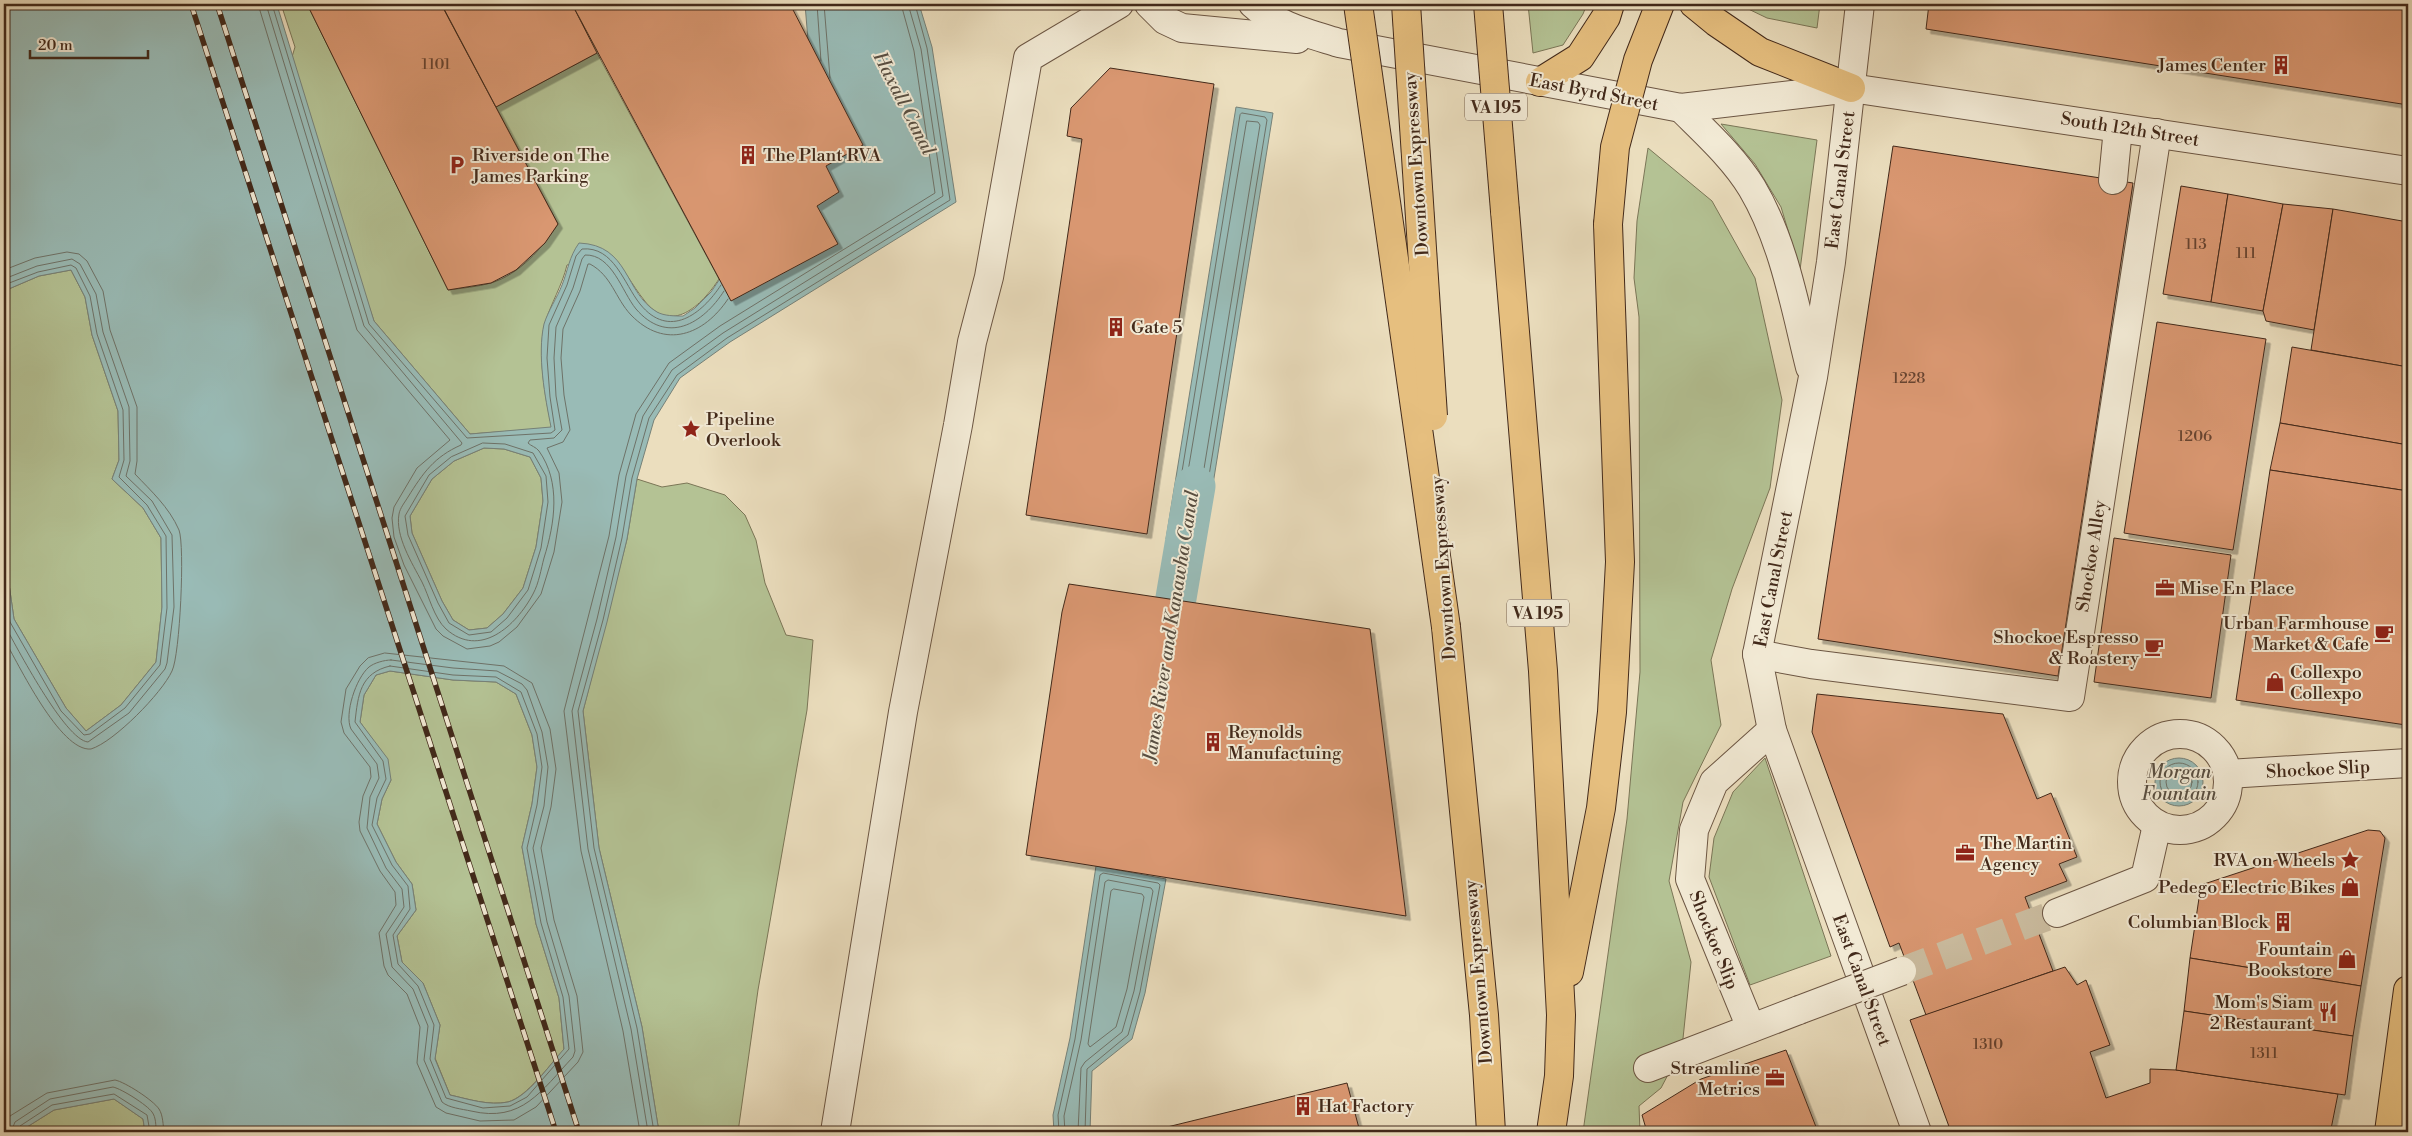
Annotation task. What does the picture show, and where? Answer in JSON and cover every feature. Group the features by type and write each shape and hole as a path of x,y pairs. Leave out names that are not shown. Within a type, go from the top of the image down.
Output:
{"main road":[{"path":"1358,4 1446,627"},
{"name":"Downtown Expressway","path":"1406,4 1446,627 1483,1005 1491,1132"},
{"name":"VA 195","path":"1488,4 1543,671 1561,1015 1559,1076 1551,1132"},
{"path":"1540,82 1580,57 1606,17 1610,4"},
{"path":"1561,1015 1601,808 1612,712 1620,562 1608,224 1615,146 1638,60 1660,4"},
{"path":"1694,4 1716,22 1760,52 1851,88"},
{"path":"2389,1132 2408,990"}],"street":[{"path":"835,1132 903,712 972,342 989,277 1028,58 1119,4"},
{"name":"East Byrd Street","path":"1149,4 1165,20 1182,28 1339,42"},
{"name":"East Byrd Street","path":"1252,4 1267,17 1294,30 1339,42 1681,108 1851,88"},
{"name":"East Canal Street","path":"1860,4 1830,262 1813,377 1757,654 1772,730 1917,1132"},
{"name":"South 12th Street","path":"1851,88 2408,171"},
{"path":"1681,108 1718,145 1752,188 1779,246 1813,377"},
{"path":"2113,180 2118,128"},
{"name":"Shockoe Alley","path":"1757,654 1811,664 2011,679 2070,697 2157,134"},
{"name":"Shockoe Slip","path":"1751,1028 1690,880 1694,830 1714,782 1772,730"},
{"path":"2182,734 2198,737 2212,746 2222,758 2228,774 2228,789 2224,804 2202,826 2187,830 2172,830 2157,825 2144,815 2136,801 2131,786 2133,769 2140,754 2152,743 2166,735 2182,734"},
{"name":"Shockoe Slip","path":"2228,774 2408,763"},
{"path":"2057,913 2145,878 2157,825"},
{"path":"1648,1068 1902,971"}],"green space":[{"path":"281,4 307,4 448,290 491,283 502,279 521,267 545,242 558,224 496,107 597,53 719,279 695,307 675,316 665,316 654,310 644,300 620,265 610,254 567,265 547,316 543,334 543,375 552,428 470,434 374,321 288,70 295,47"},
{"path":"1528,4 1587,4 1583,14 1563,45 1533,53"},
{"path":"1738,4 1820,4 1817,28 1767,18"},
{"path":"1721,124 1817,140 1800,270 1781,207 1755,164"},
{"path":"1648,148 1712,201 1755,278 1782,400 1770,488 1732,589 1711,660 1721,725 1683,802 1669,881 1691,962 1682,1048 1661,1088 1639,1106 1640,1132 1583,1132 1627,819 1640,672 1639,317 1634,278 1637,221"},
{"path":"71,270 85,297 92,335 118,411 119,460 112,479 143,508 161,538 162,607 156,662 121,705 86,731 66,708 14,619 4,549 4,291 39,276"},
{"path":"484,448 504,449 530,457 541,478 543,501 536,547 523,588 503,614 487,628 469,630 453,620 442,601 412,533 410,516 432,479 454,461"},
{"path":"637,479 662,487 687,483 725,495 745,515 756,540 765,583 786,635 813,640 807,710 758,990 738,1132 659,1132 642,1027 599,848 583,711 627,539"},
{"path":"390,671 453,680 496,682 516,694 532,735 537,767 532,804 522,847 536,924 559,998 564,1050 523,1094 508,1102 486,1103 450,1095 435,1058 440,1025 423,983 402,962 397,936 416,910 412,884 396,862 377,824 382,799 391,780 373,740 360,722 364,695 376,675"},
{"path":"1765,758 1831,956 1750,985 1709,877 1714,838 1733,792"},
{"path":"114,1099 143,1119 145,1132 19,1132 54,1110"}],"water":[{"name":"Haxall Canal","path":"4,4 277,5 374,321 470,434 551,427 543,376 542,336 544,324 562,285 573,253 579,243 596,246 608,252 625,271 646,304 657,312 666,315 683,316 695,308 711,292 790,176 814,113 805,4 919,4 932,47 956,202 730,342 680,378 654,420 637,479 627,539 583,711 599,848 642,1027 659,1132 145,1132 143,1119 114,1099 54,1110 19,1132 4,1132 4,549 14,619 66,708 86,731 121,705 156,662 162,607 161,538 143,508 112,479 119,460 118,411 92,335 85,297 71,270 39,276 4,291","holes":["484,448 504,449 530,457 541,478 543,501 536,547 523,588 503,614 487,628 469,630 453,620 442,601 412,533 410,516 432,479 454,461","390,671 453,680 496,682 516,694 532,735 537,767 532,804 522,847 536,924 559,998 564,1049 531,1087 516,1099 508,1102 486,1103 450,1095 435,1059 440,1025 423,983 402,962 397,936 416,910 412,884 396,862 377,824 382,799 391,780 388,759 360,722 364,695 376,675"]},
{"name":"James River and Kanawha Canal","path":"1236,107 1273,113 1203,546 1166,539"},
{"name":"Morgan Fountain","path":"2179,758 2188,760 2196,765 2201,773 2203,782 2201,791 2196,799 2188,804 2179,806 2170,804 2162,799 2157,791 2155,782 2157,773 2162,765 2170,760"},
{"path":"1096,866 1166,879 1145,993 1132,1039 1092,1071 1090,1132 1054,1132 1053,1115 1070,1038"}],"building":[{"name":"Riverside on The James Parking","path":"307,4 441,4 558,224 545,243 516,270 491,283 448,290"},
{"path":"449,4 572,4 597,53 496,107 443,7"},
{"name":"The Plant RVA","path":"572,4 790,4 863,145 826,166 839,192 817,206 838,244 731,301"},
{"name":"James Center","path":"1929,4 2408,4 2408,105 1926,29"},
{"name":"Gate 5","path":"1110,68 1214,84 1147,534 1026,515 1082,139 1067,136 1071,108"},
{"path":"1893,146 2133,183 2058,676 1818,639"},
{"path":"2181,186 2228,194 2211,302 2163,294"},
{"path":"2228,194 2283,204 2263,311 2211,302"},
{"path":"2283,204 2333,209 2314,330 2266,321 2263,311"},
{"path":"2333,209 2408,222 2408,367 2311,350"},
{"path":"2157,322 2266,339 2233,550 2124,533"},
{"path":"2292,347 2408,367 2408,445 2280,423"},
{"path":"2280,423 2408,445 2408,491 2270,470"},
{"path":"2270,470 2408,491 2408,709 2406,725 2236,700"},
{"path":"2114,538 2231,555 2211,698 2094,682"},
{"name":"Reynolds Manufactuing","path":"1069,584 1370,629 1406,916 1026,855 1062,612"},
{"path":"1817,694 2003,714 2037,799 2051,793 2077,857 2059,864 2067,881 2025,897 2053,971 1926,1015 1899,943 1890,947 1812,732"},
{"name":"Columbian Block","path":"2368,830 2380,831 2385,838 2361,986 2190,958 2201,885"},
{"path":"2190,958 2361,986 2353,1036 2184,1011"},
{"path":"2065,967 2077,985 2086,980 2110,1045 2090,1052 2106,1098 2150,1083 2150,1069 2176,1070 2338,1094 2331,1129 2343,1132 1951,1132 1910,1020"},
{"path":"2184,1011 2353,1036 2345,1095 2176,1070"},
{"path":"1786,1050 1818,1132 1647,1132 1642,1115 1701,1079"},
{"name":"Hat Factory","path":"1347,1083 1360,1132 1160,1132 1159,1129"}],"waterway":[{"name":"James River and Kanawha Canal","path":"1166,657 1195,486"}],"tunnel":[{"path":"1902,971 2057,913"}],"railway":[{"path":"191,4 556,1132"},
{"path":"217,4 579,1132"}],"place":[{"name":"James Center","path":"2281,65"},
{"name":"The Plant RVA","path":"748,155"},
{"name":"Riverside on The James Parking","path":"457,165"},
{"name":"Gate 5","path":"1116,327"},
{"name":"Pipeline Overlook","path":"691,429"},
{"name":"Mise En Place","path":"2165,588"},
{"name":"Urban Farmhouse Market & Cafe","path":"2384,633"},
{"name":"Shockoe Espresso & Roastery","path":"2154,647"},
{"name":"Collexpo Collexpo","path":"2275,682"},
{"name":"Reynolds Manufactuing","path":"1213,742"},
{"name":"The Martin Agency","path":"1965,853"},
{"name":"RVA on Wheels","path":"2350,860"},
{"name":"Pedego Electric Bikes","path":"2350,887"},
{"name":"Columbian Block","path":"2283,922"},
{"name":"Fountain Bookstore","path":"2347,959"},
{"name":"Mom's Siam 2 Restaurant","path":"2328,1012"},
{"name":"Streamline Metrics","path":"1775,1078"},
{"name":"Hat Factory","path":"1303,1106"}]}
